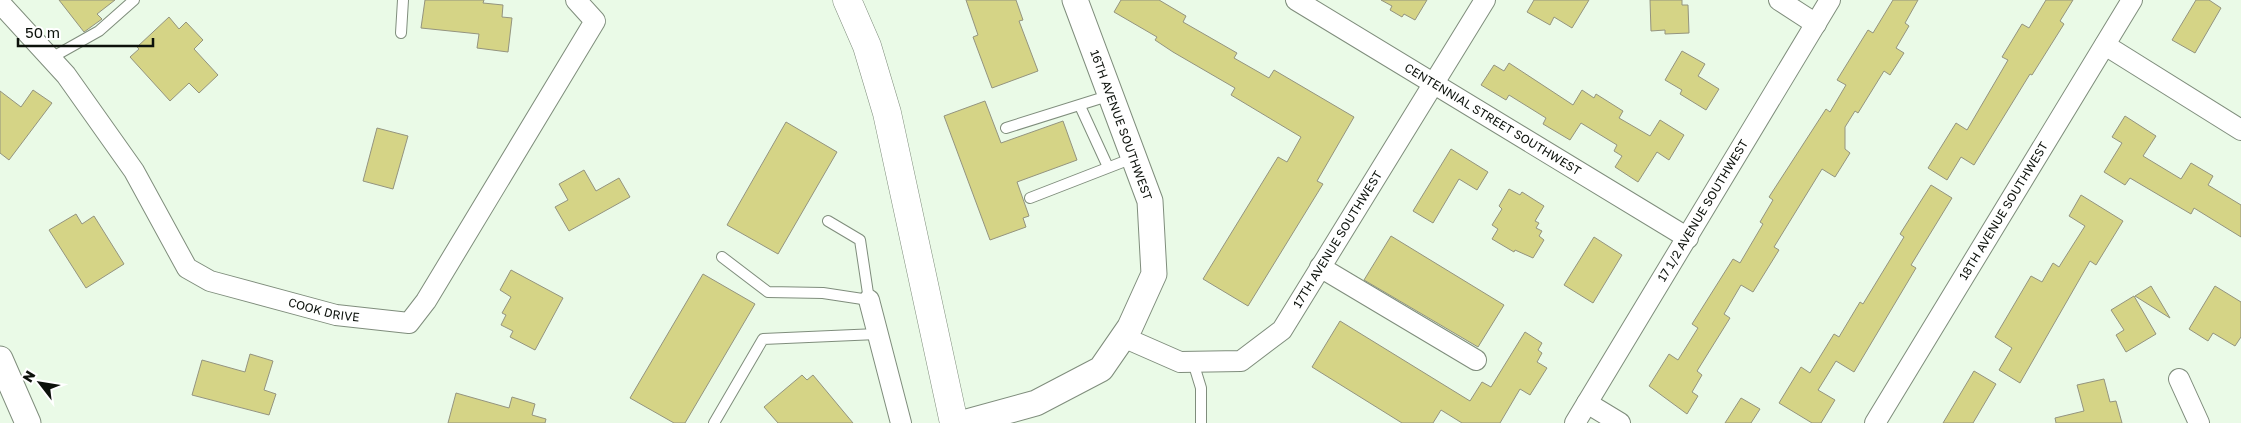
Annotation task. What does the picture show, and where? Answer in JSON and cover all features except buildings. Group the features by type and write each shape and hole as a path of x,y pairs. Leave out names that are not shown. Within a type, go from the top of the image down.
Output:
{"main road":[{"path":"847,0 867,46 887,113 954,423"}],"street":[{"name":"COOK DRIVE","path":"0,3 66,74 134,171 187,268 210,281 336,315 409,323 426,301 595,21 576,0"},
{"name":"16TH AVENUE SOUTHWEST","path":"963,423 1036,403 1101,369 1123,337 1154,274 1150,201 1112,94 1075,0"},
{"name":"CENTENNIAL STREET SOUTHWEST","path":"1296,0 1434,82 1688,238"},
{"name":"17TH AVENUE SOUTHWEST","path":"1123,337 1180,362 1241,361 1282,330 1485,0"},
{"path":"1778,0 1816,24"},
{"name":"17 1/2 AVENUE SOUTHWEST","path":"1576,423 1830,0"},
{"name":"18TH AVENUE SOUTHWEST","path":"1875,423 2132,0"},
{"path":"2104,45 2241,130"},
{"path":"1320,267 1476,360"},
{"path":"869,300 901,423"},
{"path":"0,359 28,423"},
{"path":"2179,379 2199,423"},
{"path":"1587,403 1620,423"}],"lane":[{"path":"51,58 99,31 134,0"},
{"path":"401,33 403,0"},
{"path":"1006,128 1080,106 1112,94"},
{"path":"1080,106 1108,167"},
{"path":"1030,198 1134,157"},
{"path":"722,257 768,292 823,293 869,300 860,240 828,221"},
{"path":"714,423 763,339 877,334"},
{"path":"1192,362 1201,388 1201,423"}]}
